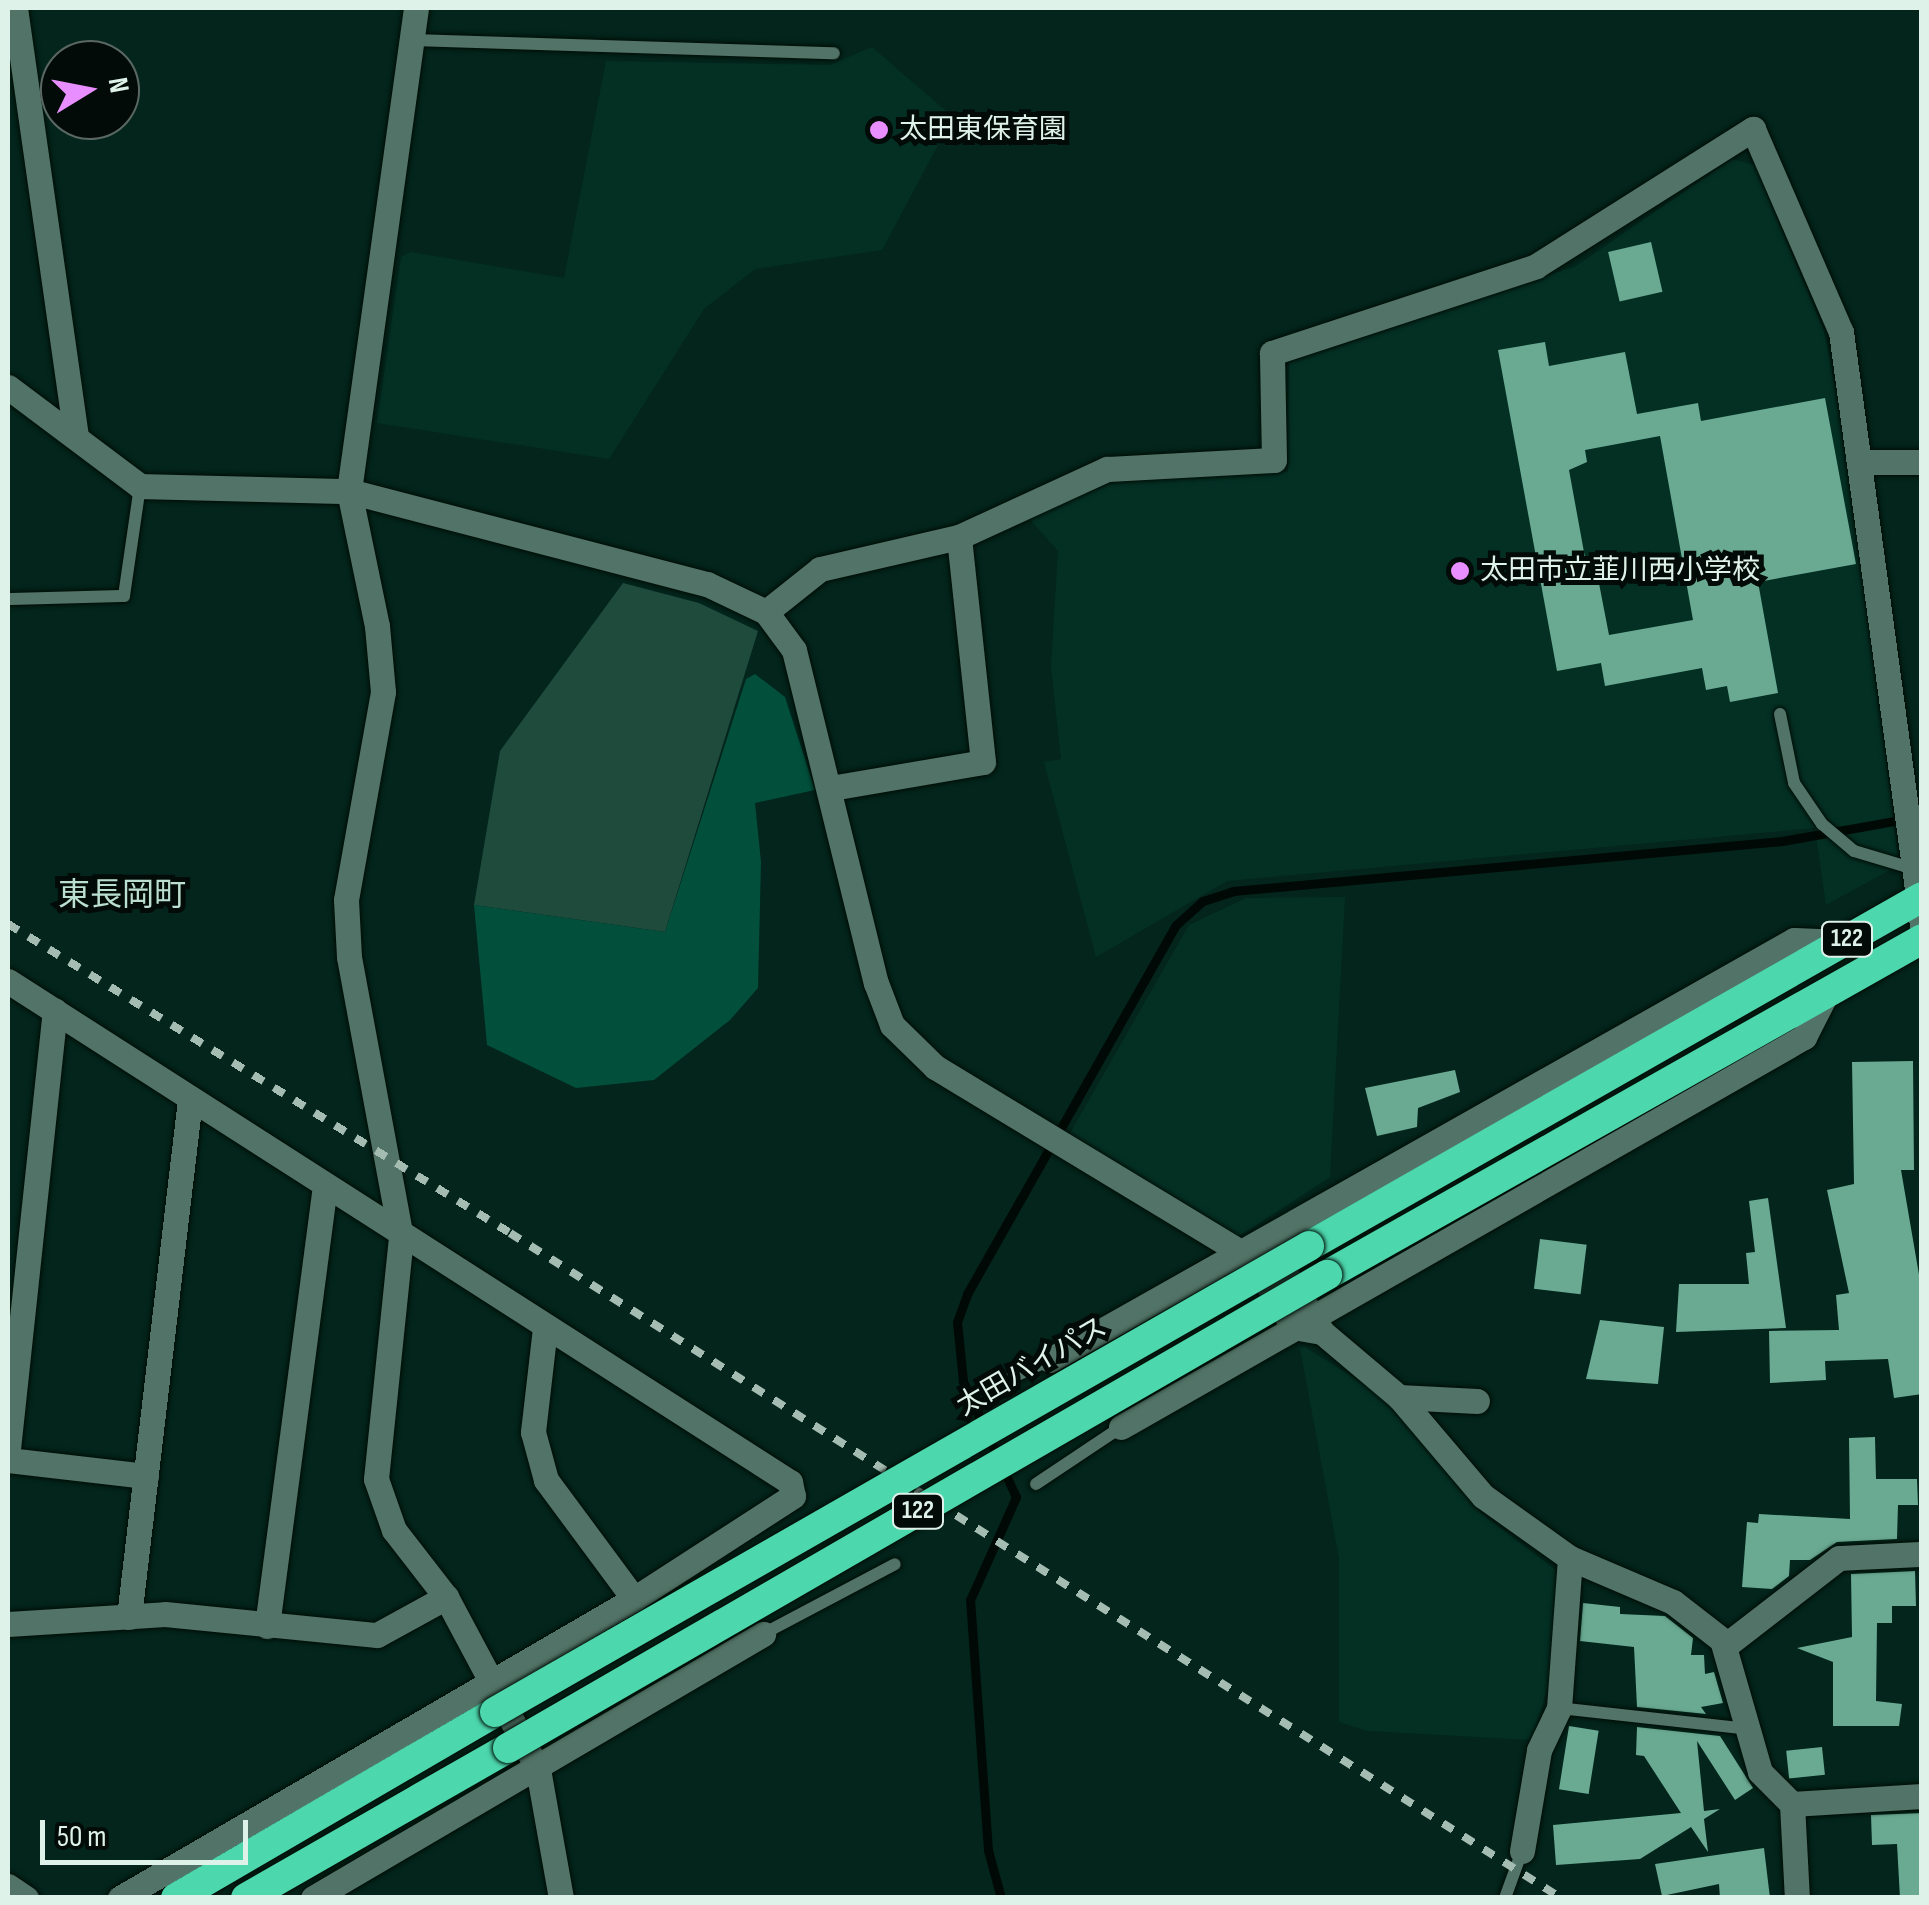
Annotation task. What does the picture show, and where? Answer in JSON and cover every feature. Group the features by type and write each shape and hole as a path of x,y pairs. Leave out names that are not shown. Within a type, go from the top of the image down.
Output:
{"highway":[{"name":"太田バイパス","path":"176,1898 1919,898"},
{"name":"122","path":"246,1898 1327,1275 1922,940"}],"street":[{"path":"416,8 349,491 383,692 346,900 349,957 401,1237 376,1479 394,1530 446,1597 538,1769 561,1898"},
{"path":"13,12 76,437"},
{"path":"766,612 820,569 960,537 1106,469 1274,460 1272,353 1536,266 1753,129 1841,332 1862,462 1919,898"},
{"path":"8,387 140,486 349,491 706,584 766,612 783,626 794,650 831,788 876,983 892,1025 934,1067 1056,1144 1241,1253 1270,1248 1309,1326 1399,1396 1483,1496 1570,1558 1673,1602 1725,1646 1760,1772 1792,1804 1797,1898"},
{"path":"1862,462 1922,462"},
{"path":"831,788 983,762 960,537"},
{"path":"1050,1360 1794,940 1841,942"},
{"path":"8,981 401,1237 790,1482 793,1496 634,1600 120,1898"},
{"path":"1121,1427 1309,1326 1804,1037 1828,992"},
{"path":"8,1449 13,1346 54,1011"},
{"path":"129,1617 190,1099"},
{"path":"267,1626 325,1187"},
{"path":"8,1195 34,1198"},
{"path":"546,1328 533,1432 546,1480 634,1600"},
{"path":"1399,1396 1477,1401"},
{"path":"8,1460 146,1476"},
{"path":"1725,1646 1839,1558 1922,1554"},
{"path":"1522,1851 1539,1750 1559,1708 1570,1558"},
{"path":"8,1624 165,1614 377,1635 446,1597"},
{"path":"313,1898 763,1634"},
{"path":"1792,1804 1922,1796"},
{"path":"8,1886 26,1898"}],"lane":[{"path":"411,40 834,53"},
{"path":"8,599 124,596 140,486"},
{"path":"1780,714 1794,783 1822,824 1919,898"},
{"path":"987,1389 1050,1360"},
{"path":"1036,1484 1121,1427"},
{"path":"763,1634 895,1564"},
{"path":"1559,1708 1748,1729"},
{"path":"1506,1898 1522,1851"}],"shaded area":[{"path":"872,47 953,117 882,250 755,269 704,309 609,459 377,423 401,257 411,252 564,278 606,61 830,65"},
{"name":"太田市立韮川西小学校","path":"1732,159 1755,165 1824,331 1850,464 1899,865 1826,905 1815,828 1227,881 1096,957 1044,762 1061,759 1051,666 1058,551 1027,516 1110,482 1288,472 1289,362 1576,266"},
{"path":"623,583 699,603 758,631 665,932 474,905 500,751"},
{"path":"755,674 785,697 815,790 755,803 761,862 758,988 730,1020 654,1080 576,1088 487,1045 474,905 665,932 746,679"},
{"path":"1345,897 1330,1177 1238,1237 1066,1140 1189,925 1246,898"},
{"path":"1305,1347 1378,1393 1483,1515 1557,1571 1552,1673 1532,1740 1368,1731 1339,1722 1339,1558 1300,1348"}],"building":[{"path":"1651,242 1662,292 1620,302 1608,252"},
{"path":"1545,342 1549,366 1625,352 1637,414 1698,403 1701,421 1825,398 1856,564 1758,582 1778,693 1730,702 1727,686 1706,690 1702,668 1605,686 1601,663 1557,671 1498,350","holes":["1660,436 1693,620 1609,635 1597,573 1588,574 1569,470 1587,462 1585,450"]},
{"path":"1913,1061 1914,1170 1901,1170 1922,1292 1922,1394 1894,1398 1888,1359 1825,1361 1826,1380 1770,1383 1769,1331 1839,1330 1836,1295 1849,1293 1827,1190 1854,1184 1852,1062"},
{"path":"1455,1070 1460,1092 1418,1108 1417,1127 1377,1136 1365,1088"},
{"path":"1768,1198 1786,1328 1676,1332 1679,1284 1749,1284 1746,1253 1755,1252 1749,1201"},
{"path":"1540,1239 1587,1245 1581,1294 1534,1289"},
{"path":"1600,1320 1664,1327 1658,1384 1586,1379"},
{"path":"1875,1437 1876,1479 1917,1479 1918,1505 1898,1505 1897,1539 1837,1542 1810,1560 1790,1560 1789,1576 1772,1589 1742,1587 1747,1522 1758,1523 1759,1514 1850,1519 1849,1438"},
{"path":"1915,1571 1916,1606 1892,1606 1892,1623 1877,1623 1876,1701 1902,1704 1899,1726 1833,1726 1833,1662 1797,1648 1852,1637 1851,1574"},
{"path":"1583,1603 1620,1607 1620,1614 1665,1616 1693,1638 1691,1655 1704,1655 1705,1674 1714,1672 1723,1703 1701,1707 1706,1714 1637,1707 1634,1647 1580,1641"},
{"path":"1569,1726 1599,1731 1589,1794 1559,1789"},
{"path":"1637,1727 1720,1736 1753,1788 1735,1800 1697,1741 1704,1811 1720,1809 1704,1819 1708,1852 1691,1827 1640,1859 1556,1865 1553,1825 1681,1813 1644,1756 1636,1755"},
{"path":"1822,1747 1825,1775 1789,1779 1786,1751"},
{"path":"1922,1813 1922,1898 1900,1898 1897,1844 1872,1845 1871,1815"},
{"path":"1764,1848 1770,1898 1720,1898 1719,1884 1662,1896 1655,1864"}],"waterway":[{"path":"1001,1898 988,1850 970,1600 1016,1497 963,1381 957,1322 967,1294 1176,925 1203,901 1233,891 1782,841 1922,816"}],"railway":[{"path":"8,924 510,1233 1561,1898"}],"place":[{"name":"太田東保育園","path":"879,130"},
{"name":"太田市立韮川西小学校","path":"1460,571"}],"district":[{"name":"東長岡町","path":"122,896"}]}
